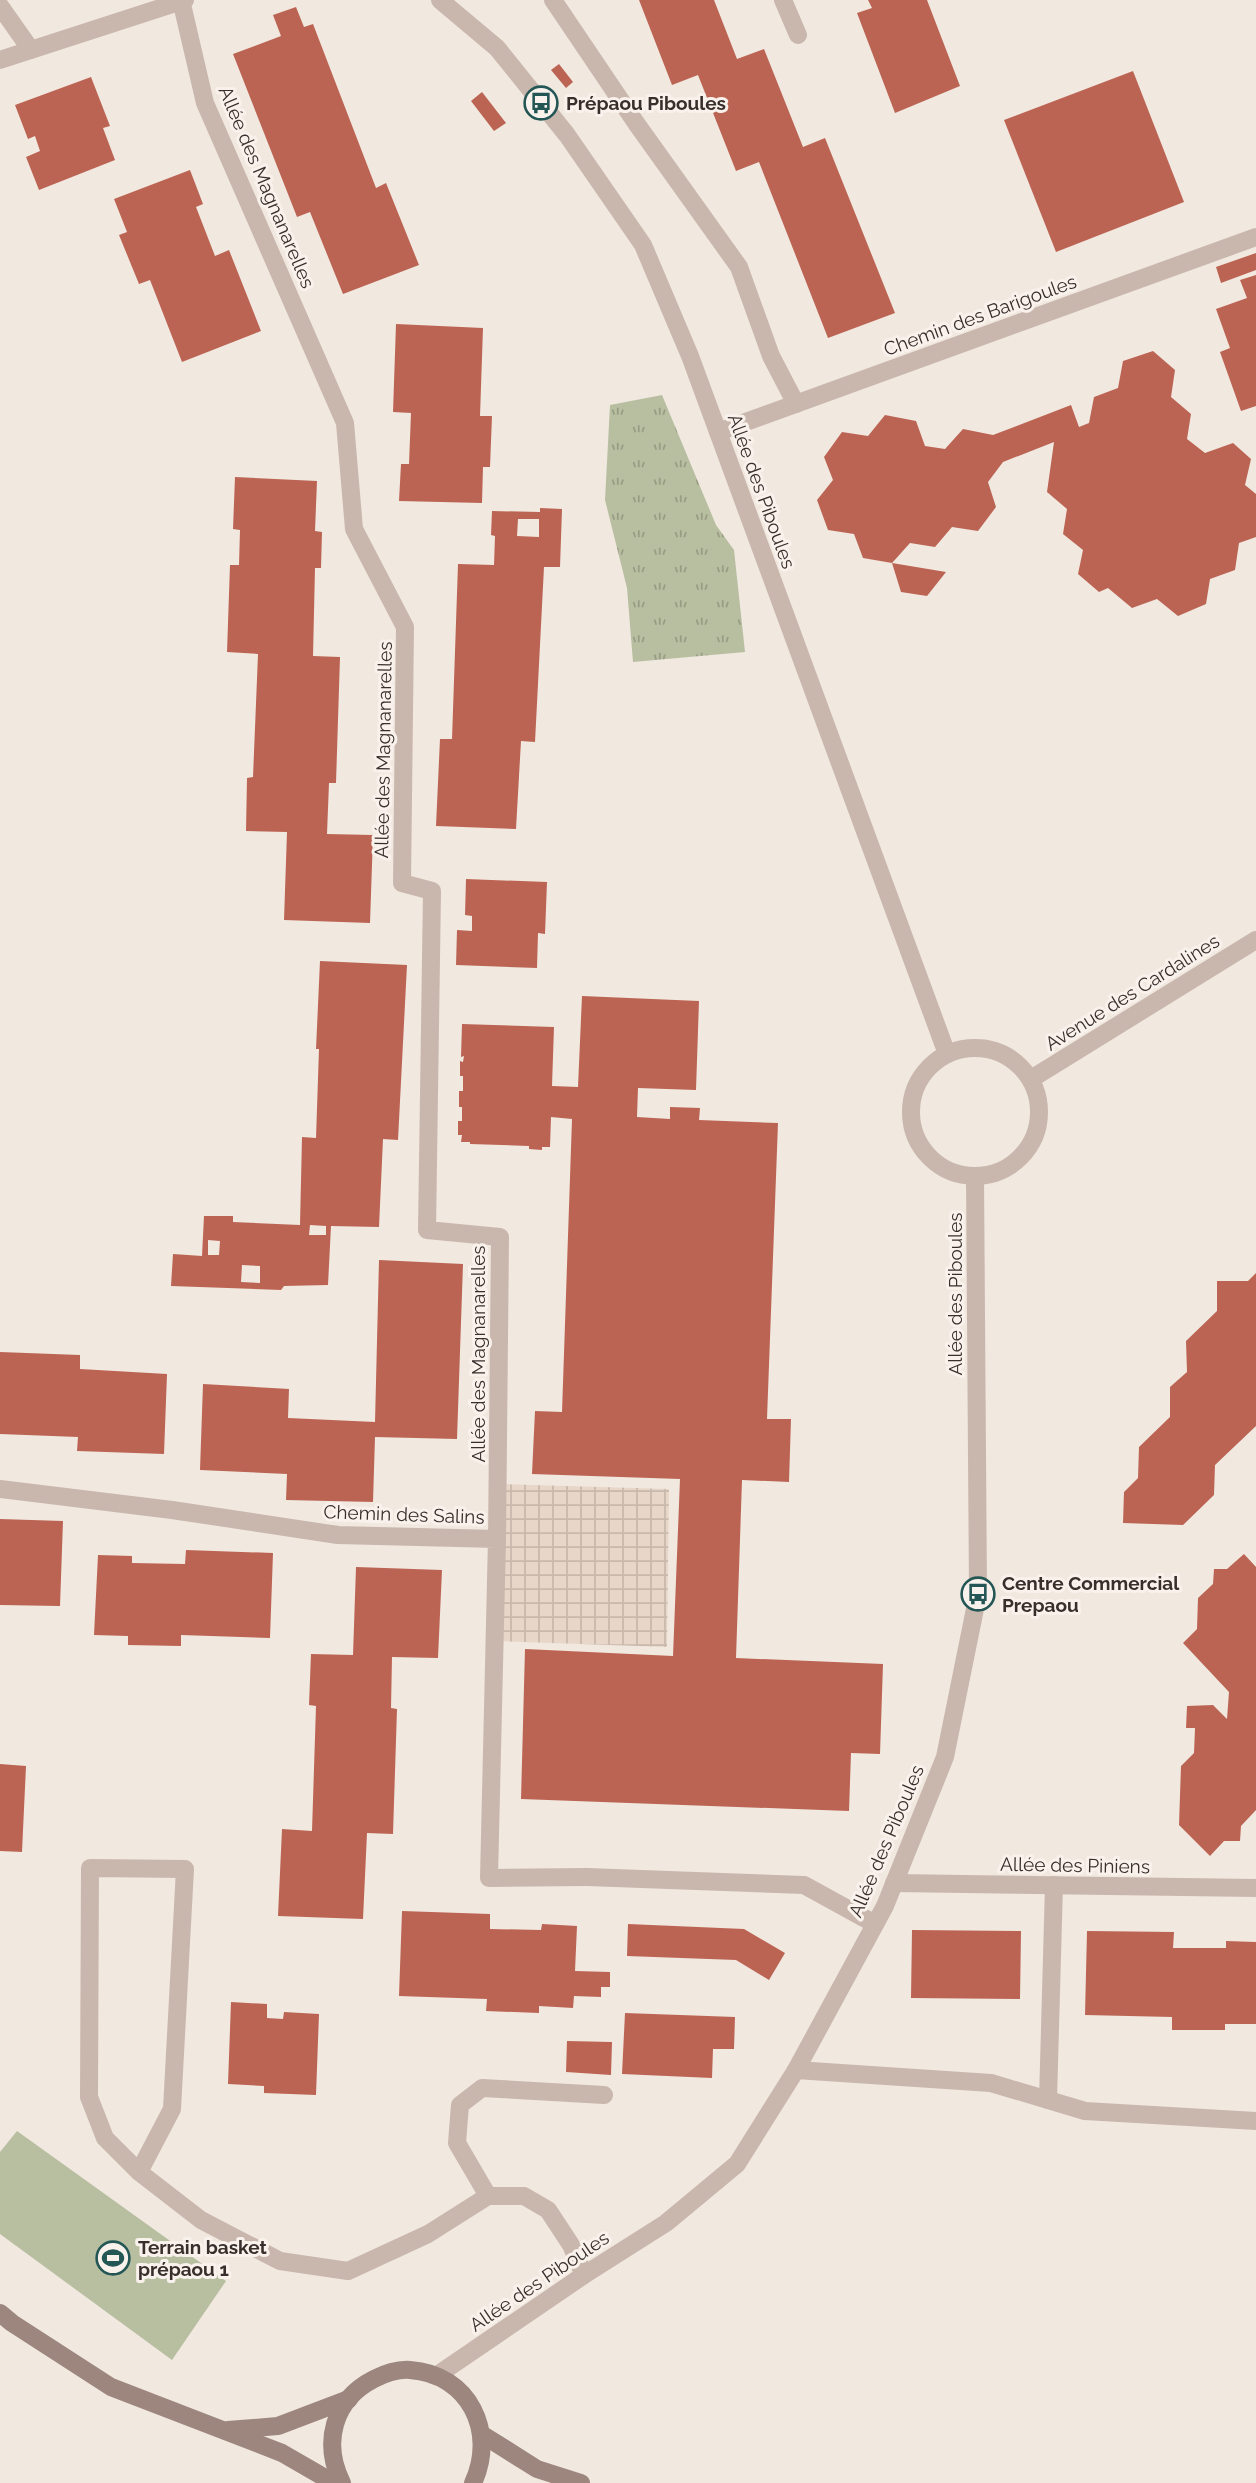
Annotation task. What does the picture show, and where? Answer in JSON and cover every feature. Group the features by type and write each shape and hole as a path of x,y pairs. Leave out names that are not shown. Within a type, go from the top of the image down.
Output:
{"main road":[{"path":"0,2313 111,2387 282,2453 334,2483"},
{"path":"342,2483 331,2455 334,2425 341,2408 360,2386 385,2373 409,2370 436,2376 462,2393 478,2417 482,2435 480,2467 473,2483"},
{"path":"222,2430 278,2427 349,2399"},
{"path":"482,2435 537,2469 581,2483"}],"street":[{"path":"0,60 183,0"},
{"name":"Allée des Magnanarelles","path":"183,0 205,103 345,423 354,529 405,627 402,883 432,891 427,1230 500,1237 497,1539"},
{"name":"Allée des Piboules","path":"440,0 497,48 567,135 643,245 690,356 947,1054"},
{"path":"553,0 636,123 739,267 771,356 796,404"},
{"path":"783,0 798,35"},
{"path":"0,6 31,50"},
{"name":"Chemin des Barigoules","path":"718,432 1256,237"},
{"name":"Avenue des Cardalines","path":"1031,1079 1256,940"},
{"path":"965,1048 984,1048 1003,1054 1031,1079 1038,1097 1040,1116 1035,1135 1026,1152 1012,1165 975,1177 954,1173 935,1162 920,1146 912,1126 910,1105 916,1084 929,1066 947,1054 965,1048"},
{"name":"Allée des Piboules","path":"436,2376 584,2275 666,2223 737,2164 796,2070 875,1924 894,1883 945,1757 978,1594 975,1177"},
{"name":"Chemin des Salins","path":"0,1489 172,1510 338,1535 497,1539 489,1878 587,1877 804,1885 875,1924"},
{"path":"139,2172 172,2109 185,1869 90,1868 89,2097 105,2138 139,2172 201,2220 280,2261 348,2271 428,2234 488,2196 524,2196 548,2210 571,2245 584,2275"},
{"name":"Allée des Piniens","path":"894,1883 1256,1888"},
{"path":"1048,2100 1054,1885"},
{"path":"796,2070 991,2083 1085,2110 1256,2121"},
{"path":"488,2196 457,2143 460,2105 482,2088 604,2095"}],"green space":[{"path":"662,395 716,525 734,550 745,652 633,662 627,588 605,500 610,405"},
{"name":"Terrain basket prépaou 1","path":"17,2131 226,2281 172,2360 0,2234 0,2152"}],"shaded area":[{"path":"498,1484 669,1489 667,1647 495,1641"}],"building":[{"path":"639,0 714,0 737,59 764,49 803,147 825,138 895,313 828,338 759,162 736,171 698,75 672,85"},
{"path":"868,0 927,0 960,86 895,113 857,13 872,8"},
{"path":"296,7 304,27 313,24 376,188 386,183 419,265 343,294 310,212 297,217 233,54 281,36 273,15"},
{"path":"559,64 573,82 566,88 551,70"},
{"path":"1133,71 1184,202 1056,252 1004,120"},
{"path":"91,77 110,126 103,128 115,160 39,190 26,157 40,151 35,136 28,139 15,105"},
{"path":"482,92 506,123 494,131 471,101"},
{"path":"190,170 203,204 196,207 215,256 229,250 261,331 182,362 150,280 139,284 119,235 127,232 114,199"},
{"path":"1256,253 1256,270 1221,283 1216,267"},
{"path":"1256,275 1256,406 1241,411 1220,352 1230,348 1216,309 1247,298 1240,280"},
{"path":"396,324 483,328 480,416 492,416 490,467 483,467 482,503 399,501 401,464 409,464 411,413 393,412"},
{"path":"1153,351 1175,370 1171,397 1191,414 1187,439 1205,453 1233,443 1251,459 1245,485 1256,494 1256,537 1239,543 1235,570 1210,579 1206,604 1178,616 1157,599 1132,608 1108,588 1099,592 1078,574 1083,550 1063,534 1067,509 1047,492 1054,442 1003,462 988,482 996,507 978,531 952,527 935,547 910,543 892,563 863,558 854,534 828,530 817,500 833,480 824,457 842,432 868,436 885,415 916,421 925,446 945,449 963,429 993,435 1071,405 1079,427 1089,423 1094,397 1118,388 1123,361"},
{"path":"235,477 317,481 315,531 322,532 321,568 315,568 313,656 340,657 336,783 329,783 327,834 373,835 370,923 284,920 287,832 246,831 247,778 253,777 258,654 227,652 230,565 239,565 240,530 233,529"},
{"path":"540,508 562,509 560,567 544,567 535,742 521,741 516,829 436,826 440,739 452,739 458,564 494,565 492,511 540,512","holes":["518,519 539,519 539,537 517,536"]},
{"path":"892,563 946,572 927,596 901,592"},
{"path":"466,879 547,882 545,934 538,933 537,968 456,965 457,930 472,931 472,916 465,915"},
{"path":"320,961 407,965 398,1140 383,1139 379,1227 331,1226 328,1285 284,1286 281,1290 171,1286 173,1254 202,1256 204,1216 233,1216 233,1222 300,1225 302,1137 316,1138 319,1049 316,1049","holes":["310,1225 326,1226 326,1235 309,1235","208,1240 220,1241 219,1255 208,1255","242,1265 260,1266 260,1283 241,1282"]},
{"path":"582,996 699,1001 696,1090 638,1088 637,1117 670,1119 670,1107 700,1108 699,1120 778,1123 767,1419 791,1419 789,1482 742,1480 736,1658 883,1664 880,1754 851,1753 849,1811 521,1799 525,1649 673,1656 680,1479 532,1474 535,1411 562,1412 572,1119 551,1117 550,1147 542,1147 542,1150 529,1149 529,1146 470,1144 461,1142 462,1135 458,1135 458,1121 462,1121 459,1091 463,1091 463,1076 460,1076 460,1061 463,1062 464,1056 461,1057 462,1024 554,1027 552,1086 578,1087"},
{"path":"379,1260 463,1264 457,1439 375,1437 373,1502 286,1500 287,1474 200,1470 203,1384 289,1389 288,1418 375,1422"},
{"path":"1256,1273 1256,1426 1215,1465 1214,1495 1183,1525 1123,1523 1124,1492 1138,1478 1139,1447 1170,1417 1170,1387 1187,1372 1186,1341 1217,1311 1217,1281 1248,1281"},
{"path":"0,1352 80,1355 80,1369 167,1374 164,1454 77,1451 78,1437 0,1434"},
{"path":"0,1519 63,1521 60,1606 0,1605"},
{"path":"186,1550 273,1553 270,1638 181,1635 181,1646 128,1645 128,1636 94,1635 98,1555 132,1556 132,1563 185,1564"},
{"path":"1244,1554 1256,1567 1256,1810 1241,1826 1240,1841 1224,1841 1210,1856 1179,1825 1181,1766 1194,1753 1195,1728 1186,1728 1187,1706 1213,1705 1227,1719 1229,1692 1183,1643 1197,1629 1198,1598 1213,1584 1214,1569 1227,1569"},
{"path":"356,1567 442,1570 438,1658 392,1657 391,1708 397,1709 393,1834 367,1833 363,1919 278,1916 282,1829 312,1831 316,1706 309,1705 311,1654 353,1655"},
{"path":"0,1764 26,1766 22,1852 0,1851"},
{"path":"402,1911 490,1914 490,1929 541,1930 542,1924 577,1926 575,1971 610,1972 610,1987 601,1987 601,1997 574,1996 573,2008 539,2006 539,2013 486,2011 487,1999 399,1996"},
{"path":"628,1924 744,1929 785,1953 769,1980 736,1960 627,1956"},
{"path":"912,1930 1021,1931 1020,1999 911,1998"},
{"path":"1087,1931 1174,1932 1173,1948 1226,1948 1226,1941 1256,1942 1256,2024 1225,2024 1225,2030 1172,2030 1172,2017 1085,2015"},
{"path":"231,2002 267,2004 267,2018 283,2019 284,2012 319,2014 316,2095 264,2093 264,2086 228,2084"},
{"path":"625,2013 735,2017 734,2049 713,2049 712,2078 622,2074"},
{"path":"567,2041 612,2042 611,2075 566,2072"}],"place":[{"name":"Prépaou Piboules","path":"541,103"},
{"name":"Centre Commercial Prepaou","path":"978,1594"},
{"name":"Terrain basket prépaou 1","path":"113,2258"}]}
